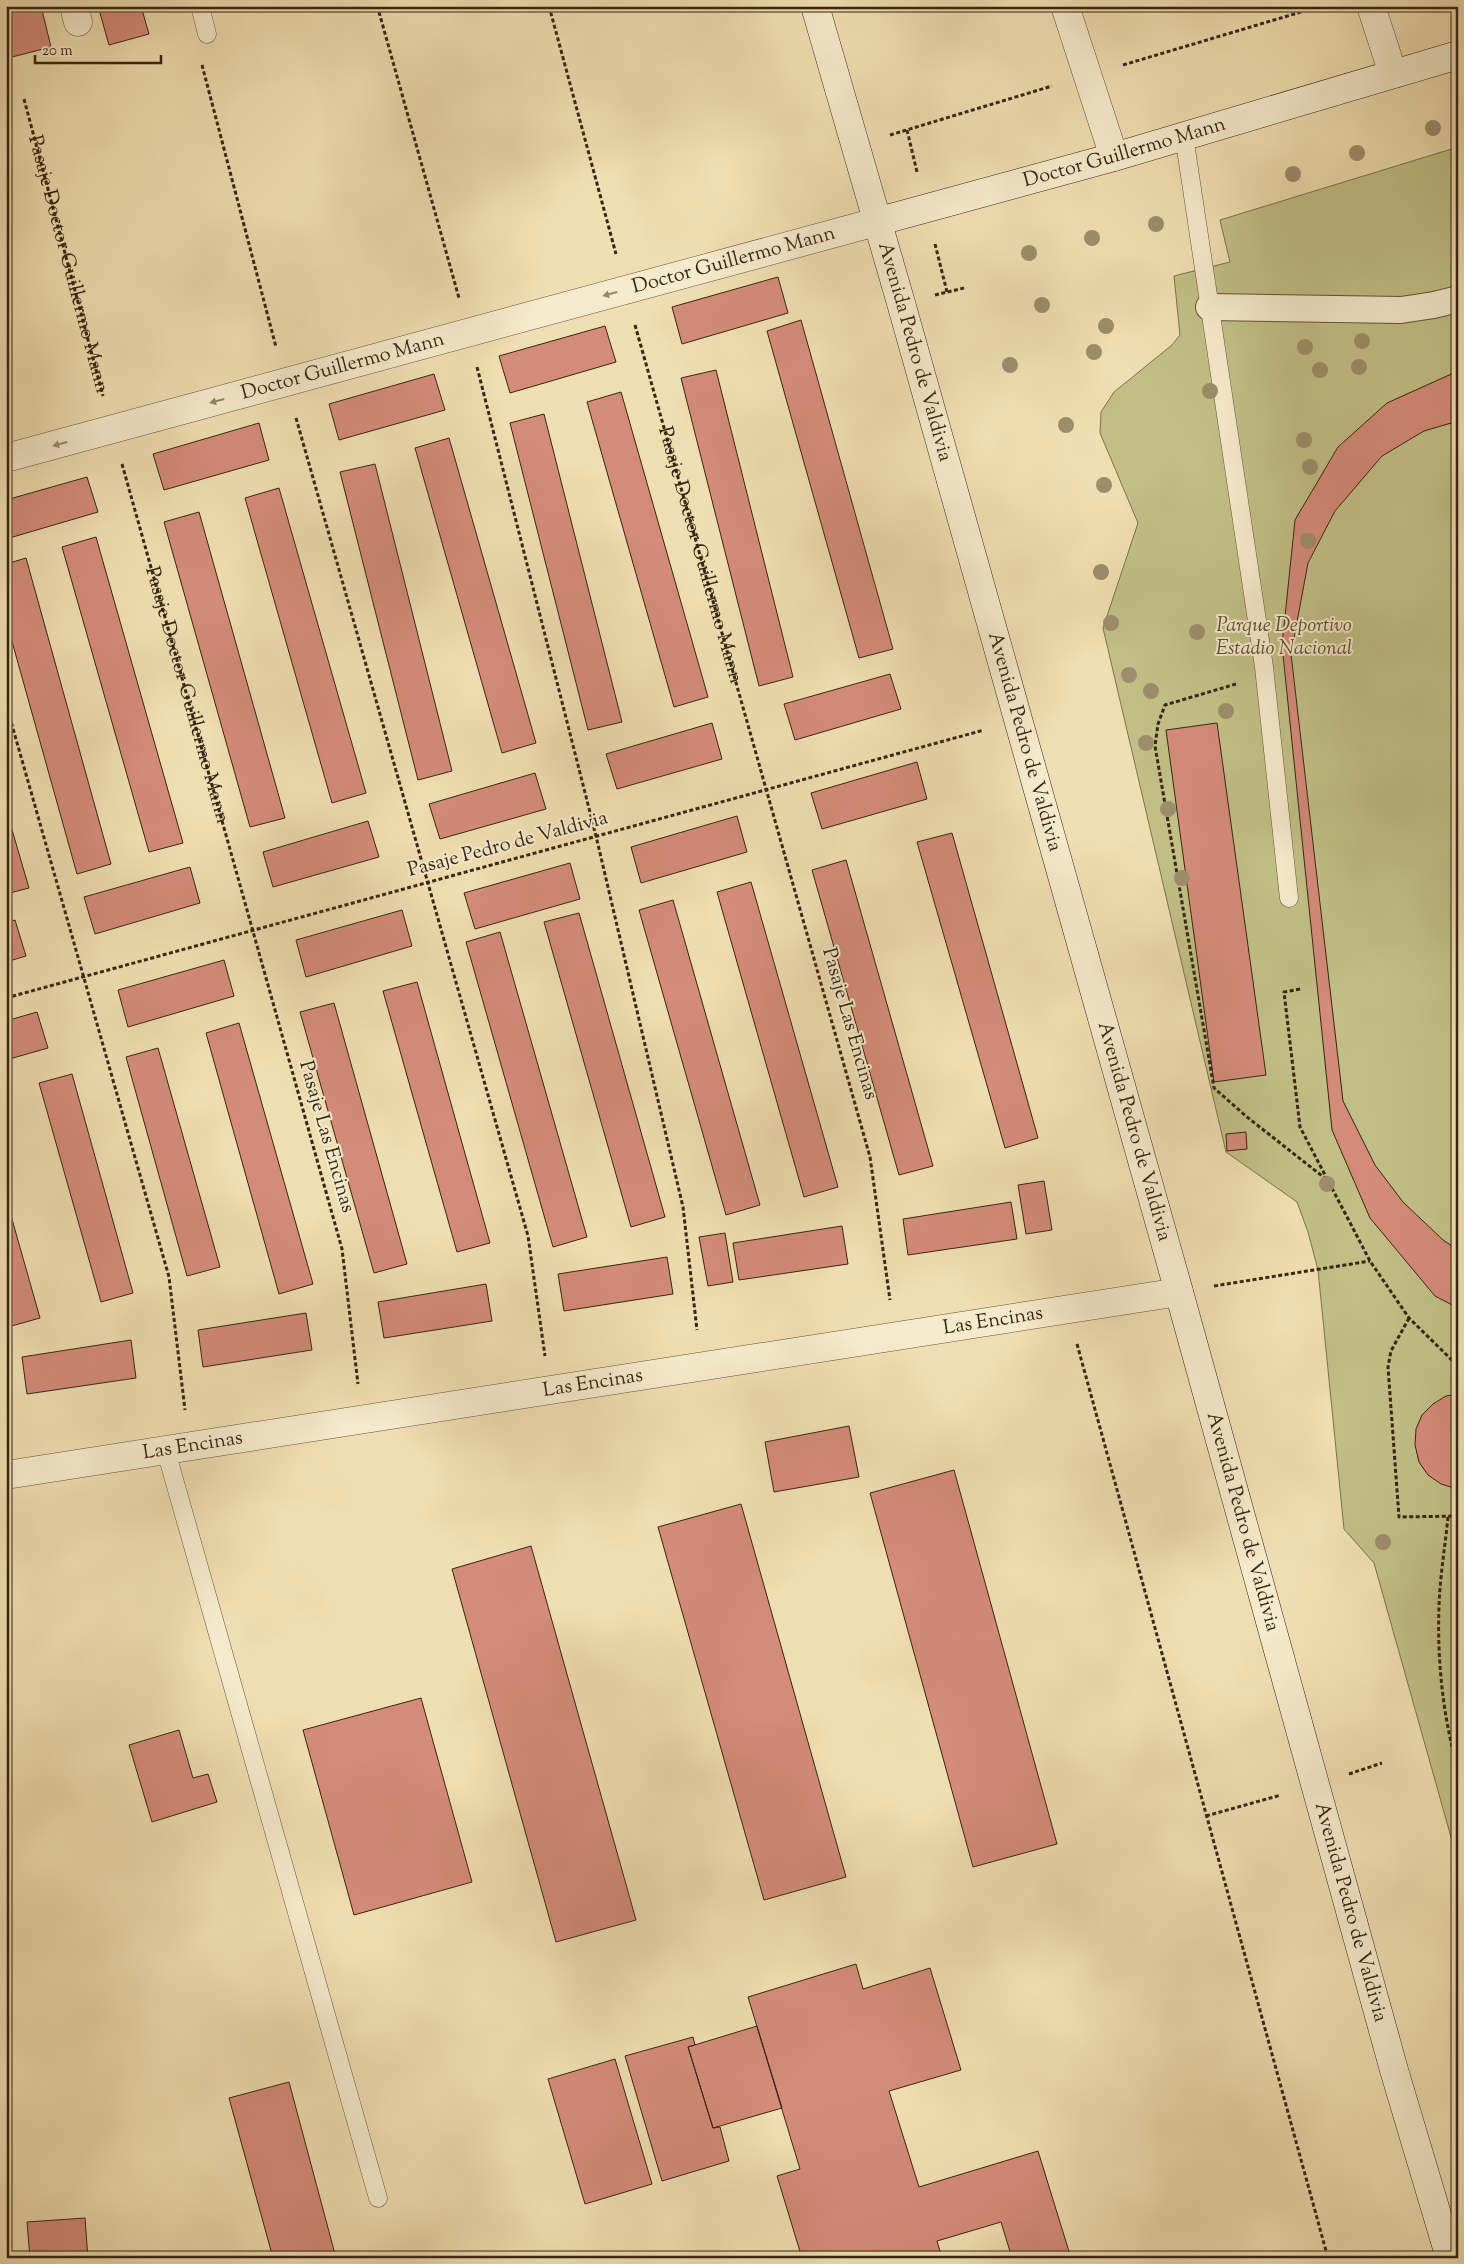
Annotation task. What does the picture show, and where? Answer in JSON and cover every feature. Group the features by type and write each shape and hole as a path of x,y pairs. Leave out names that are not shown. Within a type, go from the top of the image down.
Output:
{"main road":[{"name":"Avenida Pedro de Valdivia","path":"815,6 906,321 1179,1292 1386,2042 1450,2258"},
{"path":"1065,6 1114,158"},
{"path":"1371,6 1393,74"},
{"name":"Doctor Guillermo Mann","path":"6,458 1114,158 1458,55"},
{"name":"Las Encinas","path":"6,1475 1179,1292"}],"street":[{"path":"1209,307 1401,310 1458,299"}],"lane":[{"path":"200,6 208,34"},
{"path":"1184,136 1264,667 1289,898"},
{"path":"166,1451 378,2198"}],"path":[{"path":"549,6 615,251"},
{"path":"379,12 458,294"},
{"path":"202,64 274,336"},
{"name":"Pasaje Doctor Guillermo Mann","path":"24,99 112,430"},
{"name":"Pasaje Doctor Guillermo Mann","path":"634,320 768,790"},
{"path":"477,369 596,836 683,1207 694,1301"},
{"path":"296,418 528,1236 542,1329"},
{"name":"Pasaje Doctor Guillermo Mann","path":"121,462 253,929"},
{"path":"1264,667 1235,685 1165,705 1158,724 1156,746 1214,1088 1247,1117 1331,1183"},
{"path":"6,704 169,1277 183,1388"},
{"name":"Pasaje Pedro de Valdivia","path":"6,998 1018,721"},
{"name":"Pasaje Las Encinas","path":"768,790 870,1157 886,1270"},
{"name":"Pasaje Las Encinas","path":"253,929 342,1249 355,1355"},
{"path":"1300,989 1284,992 1300,1127 1370,1260 1409,1318 1458,1366"},
{"path":"1179,1292 1370,1260"},
{"path":"1067,1310 1328,2258"},
{"path":"1409,1318 1391,1351 1388,1367 1399,1517 1458,1516"},
{"path":"1448,1517 1439,1605 1440,1654 1448,1734 1458,1770"}],"green space":[{"name":"Parque Deportivo Estadio Nacional","path":"1458,147 1458,1862 1374,1563 1344,1529 1318,1270 1308,1232 1297,1202 1226,1152 1103,628 1138,523 1100,433 1101,412 1114,392 1172,345 1180,335 1174,276 1230,262 1220,220"}],"building":[{"path":"6,6 41,6 51,47 8,58 6,50"},
{"path":"98,6 141,6 149,34 109,45"},
{"path":"778,277 788,313 682,344 672,307"},
{"path":"801,320 893,649 859,658 767,331"},
{"path":"605,326 616,362 510,393 499,356"},
{"path":"716,370 793,677 759,686 681,378"},
{"path":"1458,371 1458,421 1424,431 1382,456 1335,511 1308,563 1291,654 1343,1101 1375,1165 1403,1202 1443,1240 1458,1250 1458,1308 1435,1296 1370,1218 1332,1130 1282,645 1295,520 1338,447 1387,403"},
{"path":"434,374 445,410 339,440 329,404"},
{"path":"621,392 708,697 674,707 587,402"},
{"path":"544,414 622,722 588,730 510,423"},
{"path":"259,423 269,460 164,490 153,454"},
{"path":"449,438 536,743 502,753 415,448"},
{"path":"375,464 452,771 418,780 340,472"},
{"path":"87,477 98,512 6,539 6,500"},
{"path":"279,488 366,793 332,803 245,498"},
{"path":"199,512 285,818 250,827 164,522"},
{"path":"96,537 183,843 149,852 62,547"},
{"path":"26,558 111,864 77,874 6,620 6,564"},
{"path":"890,674 901,709 795,740 784,704"},
{"path":"712,723 722,759 617,789 606,754"},
{"path":"1217,723 1266,1075 1214,1082 1166,730"},
{"path":"917,762 927,799 822,829 811,793"},
{"path":"535,773 546,809 440,839 429,804"},
{"path":"6,809 29,888 6,894"},
{"path":"737,816 747,852 641,883 631,847"},
{"path":"368,821 379,857 273,887 263,852"},
{"path":"952,833 1038,1138 1005,1148 917,842"},
{"path":"846,860 933,1166 899,1175 812,870"},
{"path":"570,863 580,899 475,929 464,893"},
{"path":"190,867 200,903 95,934 84,897"},
{"path":"751,882 838,1187 804,1197 717,892"},
{"path":"673,900 760,1205 726,1215 639,910"},
{"path":"402,910 412,946 306,977 296,940"},
{"path":"579,913 665,1217 631,1227 544,922"},
{"path":"15,920 26,956 6,962 6,923"},
{"path":"500,932 587,1237 553,1247 466,942"},
{"path":"224,960 234,996 128,1027 118,990"},
{"path":"417,982 490,1243 457,1252 383,991"},
{"path":"334,1003 407,1264 374,1273 300,1012"},
{"path":"37,1012 48,1048 6,1060 6,1021"},
{"path":"239,1023 313,1284 279,1294 206,1033"},
{"path":"158,1048 220,1267 187,1276 126,1057"},
{"path":"72,1074 133,1293 101,1302 39,1083"},
{"path":"1246,1132 1247,1149 1227,1151 1226,1134"},
{"path":"1044,1181 1052,1230 1026,1234 1018,1185"},
{"path":"6,1198 40,1318 8,1327 6,1322"},
{"path":"1011,1202 1017,1239 908,1255 903,1219"},
{"path":"842,1226 848,1264 739,1280 733,1243"},
{"path":"725,1233 733,1282 708,1286 699,1237"},
{"path":"667,1257 673,1294 564,1311 558,1274"},
{"path":"486,1284 492,1321 384,1338 378,1302"},
{"path":"306,1313 312,1350 203,1367 198,1330"},
{"path":"131,1340 136,1378 27,1394 22,1357"},
{"path":"1458,1394 1457,1489 1441,1484 1428,1475 1419,1462 1415,1445 1416,1429 1422,1415 1433,1404 1446,1396"},
{"path":"849,1426 859,1477 774,1492 765,1442"},
{"path":"954,1470 1057,1844 973,1867 870,1493"},
{"path":"741,1504 846,1877 764,1900 658,1527"},
{"path":"531,1546 636,1920 556,1942 452,1569"},
{"path":"421,1698 472,1882 354,1915 303,1730"},
{"path":"179,1730 193,1778 208,1774 217,1802 152,1822 129,1745"},
{"path":"856,1964 863,1989 930,1968 961,2070 889,2091 919,2187 1038,2151 1071,2258 1012,2258 1001,2222 937,2241 942,2258 802,2258 777,2176 800,2169 748,1997"},
{"path":"757,2026 782,2108 713,2128 688,2047"},
{"path":"693,2037 695,2045 688,2047 713,2128 720,2127 729,2161 662,2181 625,2056"},
{"path":"615,2059 652,2184 585,2204 548,2079"},
{"path":"289,2082 336,2258 273,2258 229,2098"},
{"path":"85,2218 88,2258 30,2258 27,2222"}]}
